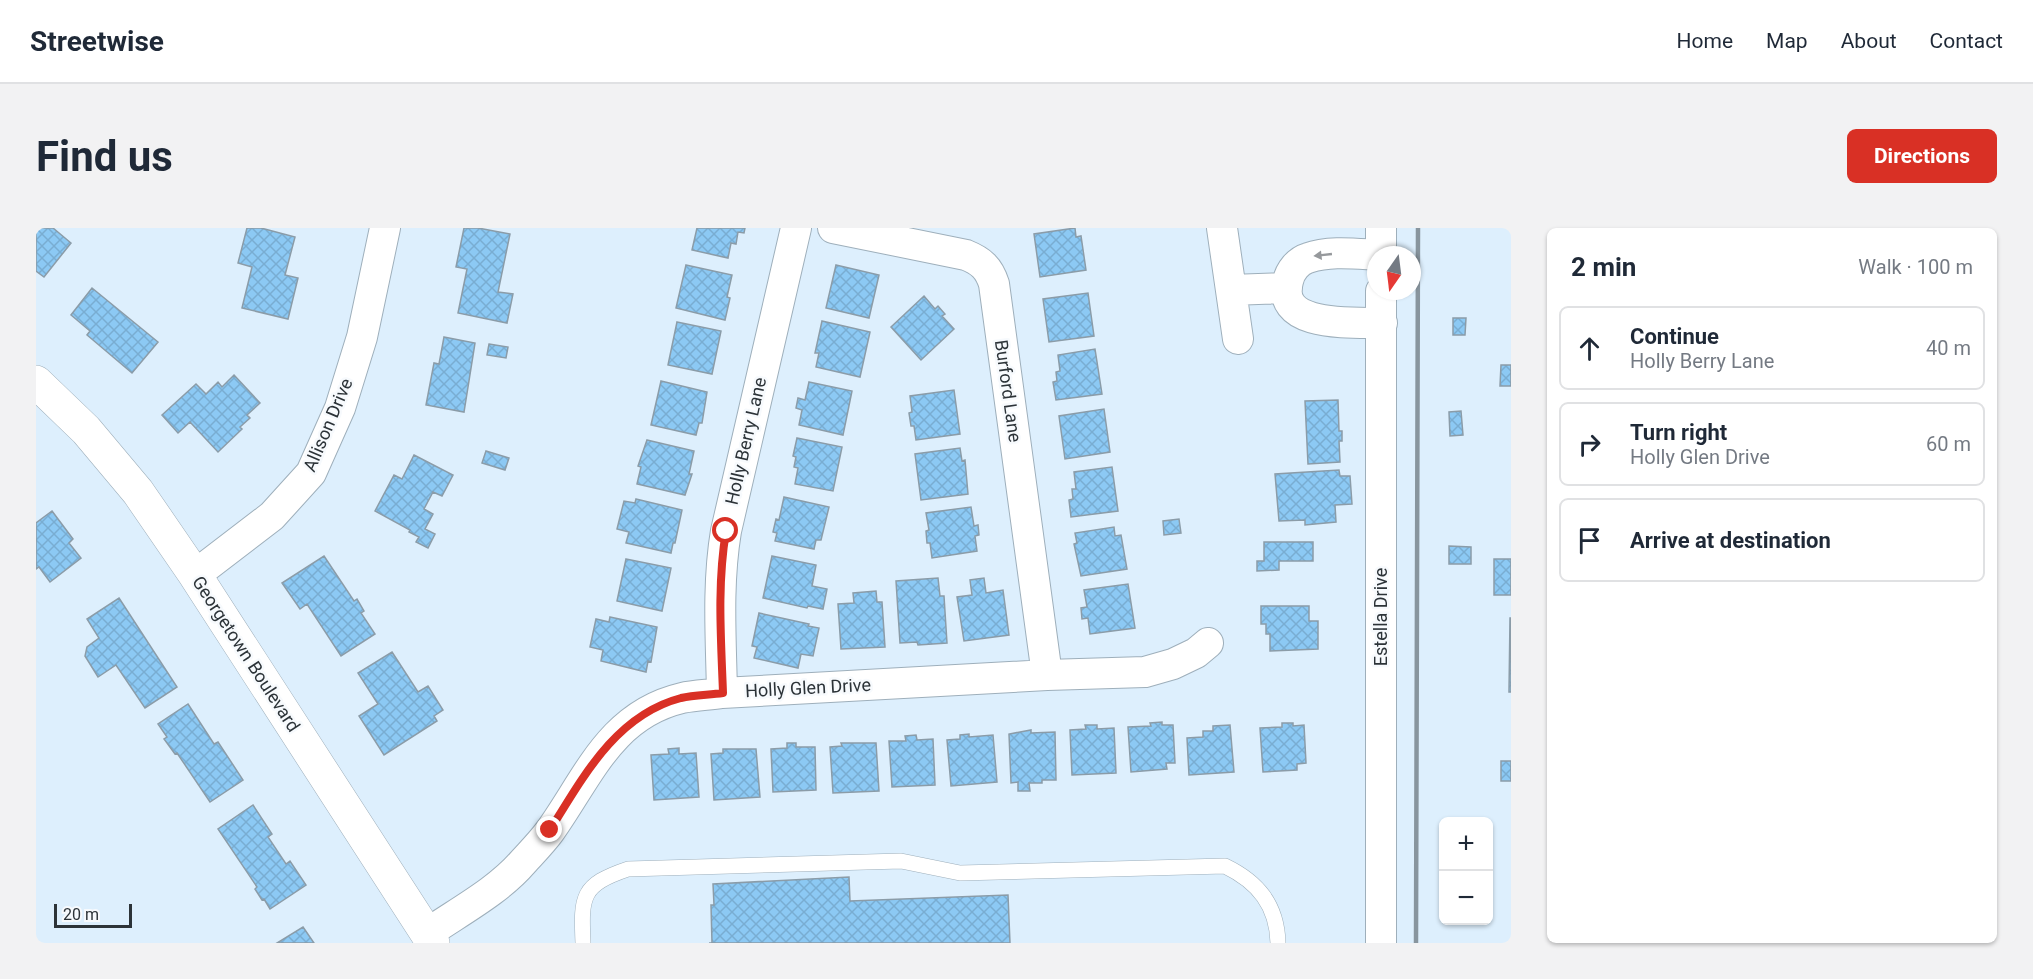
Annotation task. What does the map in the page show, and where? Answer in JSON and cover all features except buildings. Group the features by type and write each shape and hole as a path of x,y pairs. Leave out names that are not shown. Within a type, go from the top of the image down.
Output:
{"street":[{"name":"Allison Drive","path":"195,575 272,516 311,473 340,408 362,337 385,228"},
{"name":"Holly Berry Lane","path":"723,693 719,590 721,562 726,531 796,228"},
{"name":"Burford Lane","path":"833,228 966,255 980,260 991,273 1047,675"},
{"path":"1222,228 1238,339"},
{"path":"1381,228 1381,246"},
{"path":"1367,255 1329,254 1305,258 1291,273 1287,288 1288,297 1292,304 1307,317 1329,321 1382,322"},
{"path":"1231,290 1287,288"},
{"name":"Estella Drive","path":"1381,300 1381,943"},
{"name":"Georgetown Boulevard","path":"36,382 86,430 138,492 195,575 431,938"},
{"name":"Holly Glen Drive","path":"431,938 521,864 550,830 610,740 642,714 681,698 723,693 1047,675 1145,672 1173,664 1196,653 1208,643"}],"lane":[{"path":"583,943 582,910 590,889 604,877 628,869 901,861 960,873 1225,866 1245,876 1265,897 1278,928 1278,943"}],"railway":[{"path":"1416,943 1418,228"}],"route":[{"path":"550,830 610,740 642,714 681,698 723,693 719,590 726,531"}]}
